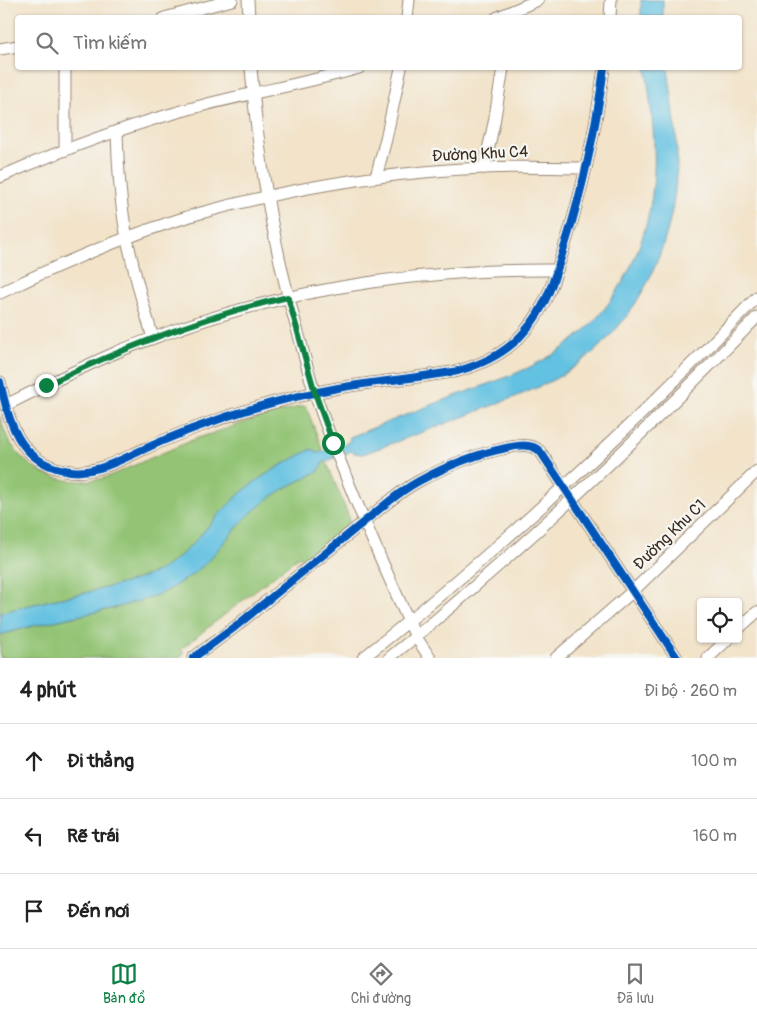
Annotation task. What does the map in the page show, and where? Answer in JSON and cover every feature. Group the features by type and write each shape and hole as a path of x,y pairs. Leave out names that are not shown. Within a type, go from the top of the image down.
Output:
{"street":[{"path":"175,15 232,0"},
{"path":"248,0 248,15"},
{"path":"407,15 409,0"},
{"path":"509,15 538,0"},
{"path":"610,15 611,0"},
{"path":"0,49 15,46"},
{"path":"65,70 65,150"},
{"path":"251,70 268,197 288,297 315,393 364,522 416,637 430,658"},
{"path":"0,177 65,150 177,112 351,70"},
{"path":"376,177 401,70"},
{"path":"484,168 503,70"},
{"path":"0,382 15,433 32,454 55,468 84,472 102,468 208,423 252,409 315,393 362,384 458,371 488,360 512,344 526,331 550,291 575,211 586,168 595,128 604,70"},
{"path":"116,132 121,197 127,238 152,338"},
{"name":"Đường Khu C4","path":"0,293 57,266 127,238 195,215 268,197 376,177 484,168 586,168"},
{"path":"6,405 70,373 152,338 236,310 288,297 342,286 410,277 481,271 557,270"},
{"path":"363,658 409,622 564,487 614,441 757,297"},
{"path":"389,658 416,637 572,499 661,414 757,317"},
{"path":"193,658 235,627 395,496 436,472 473,457 512,447 530,446 538,449 544,457 677,658"},
{"name":"Đường Khu C1","path":"556,658 633,591 757,471"},
{"path":"742,625 757,612"},
{"path":"708,658 724,643"}],"green space":[{"path":"302,406 307,409 323,451 318,453 312,449 279,467 239,494 174,561 139,579 0,613 0,416 5,433 12,445 33,467 56,478 81,481 107,477 195,439"},
{"path":"326,461 349,517 349,523 304,560 299,556 181,649 184,654 179,658 0,658 0,635 119,607 168,590 205,564 238,526 268,499 319,471 322,463"}],"water":[{"path":"641,0 663,0 663,15 641,15"},
{"path":"646,70 668,70 677,141 677,165 674,197 668,227 659,257 646,285 630,311 611,335 588,357 553,380 515,397 363,454 352,451 322,463 319,471 287,487 251,513 205,564 168,590 119,607 0,635 0,613 139,579 165,567 183,553 239,494 269,473 312,449 318,453 349,442 350,437 514,374 540,362 563,348 583,332 616,293 639,248 652,198 654,147"}],"cycle path":[{"path":"0,382 12,425 26,448 36,458 48,465 64,470 84,471 104,467 192,429 264,405 338,388 428,376 458,371 477,365 511,345 533,322 545,301 554,280 572,223 583,180 593,135 604,70"},
{"path":"193,658 235,627 387,503 411,486 459,462 522,445 533,447 541,452 677,658"}],"route":[{"path":"46,385 152,338 236,310 288,297 315,393 333,443"}]}
